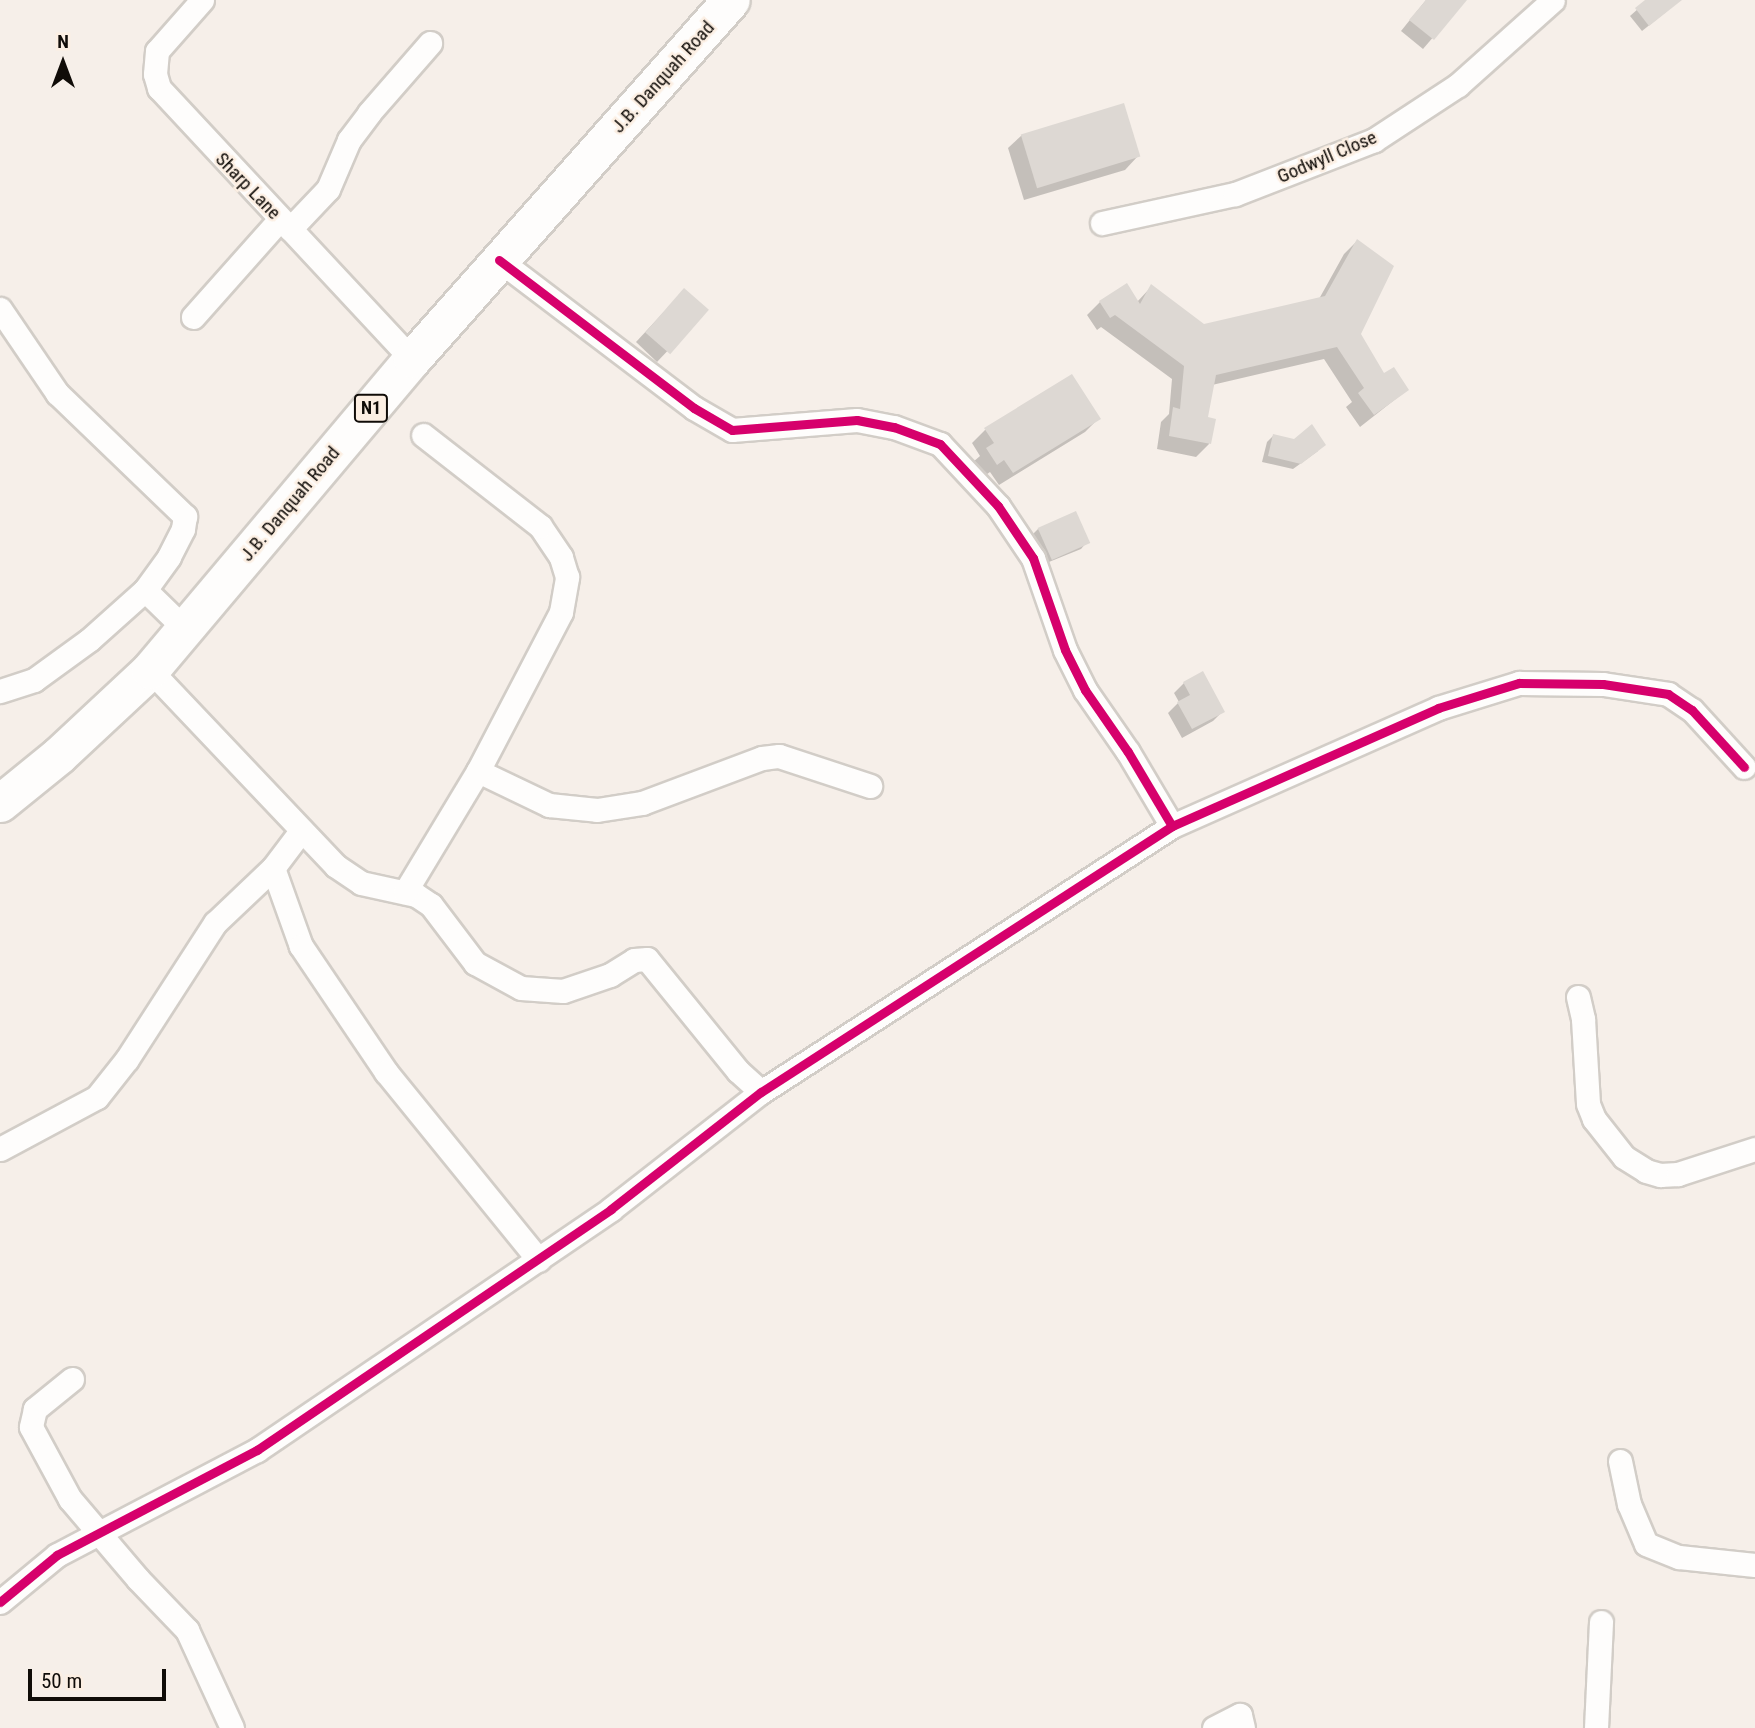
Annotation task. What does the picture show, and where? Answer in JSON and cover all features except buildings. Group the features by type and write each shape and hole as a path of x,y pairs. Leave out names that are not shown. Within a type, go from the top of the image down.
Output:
{"highway":[{"name":"J.B. Danquah Road","path":"0,803 59,755 150,670 186,631 412,359 731,0"}],"street":[{"name":"Sharp Lane","path":"202,0 157,51 155,74 159,88 412,359"},
{"name":"Godwyll Close","path":"1102,223 1235,194 1374,140 1458,85 1553,0"},
{"path":"193,317 285,224 328,189 349,140 430,43"},
{"path":"499,260 694,408 732,430 858,420 894,427 940,444 999,506 1033,558 1065,650 1085,690 1128,752 1172,826"},
{"path":"0,309 57,393 185,516 183,529 169,557 145,590 89,640 34,680 0,691"},
{"path":"405,892 478,771 561,612 567,577 561,557 540,526 423,435"},
{"path":"145,590 186,631"},
{"path":"150,670 336,866 361,883 405,892 431,905 475,963 521,988 563,991 610,975 634,960 647,959 738,1070 761,1092"},
{"path":"0,1602 57,1555 100,1530 257,1450 611,1209 761,1092 1172,826 1438,708 1519,683 1603,684 1668,694 1692,710 1744,767"},
{"path":"478,771 549,805 597,810 642,803 762,758 779,756 870,786"},
{"path":"0,1149 97,1097 127,1059 215,923 273,868 301,831"},
{"path":"273,868 301,946 386,1072 539,1260"},
{"path":"1578,998 1583,1019 1588,1104 1594,1119 1624,1157 1646,1171 1660,1175 1678,1174 1755,1149"},
{"path":"72,1379 34,1409 31,1427 70,1499 100,1530 138,1579 187,1630 232,1728"},
{"path":"1620,1461 1629,1504 1646,1544 1679,1557 1755,1564"},
{"path":"1596,1728 1601,1622"},
{"path":"1214,1728 1240,1715 1242,1728"}],"cycle path":[{"path":"499,260 694,408 732,430 857,420 894,427 940,444 998,506 1033,558 1065,650 1085,690 1128,752 1172,826"},
{"path":"0,1602 57,1555 257,1450 611,1209 761,1092 1172,826 1438,708 1519,683 1603,684 1668,694 1692,710 1744,767"}]}
